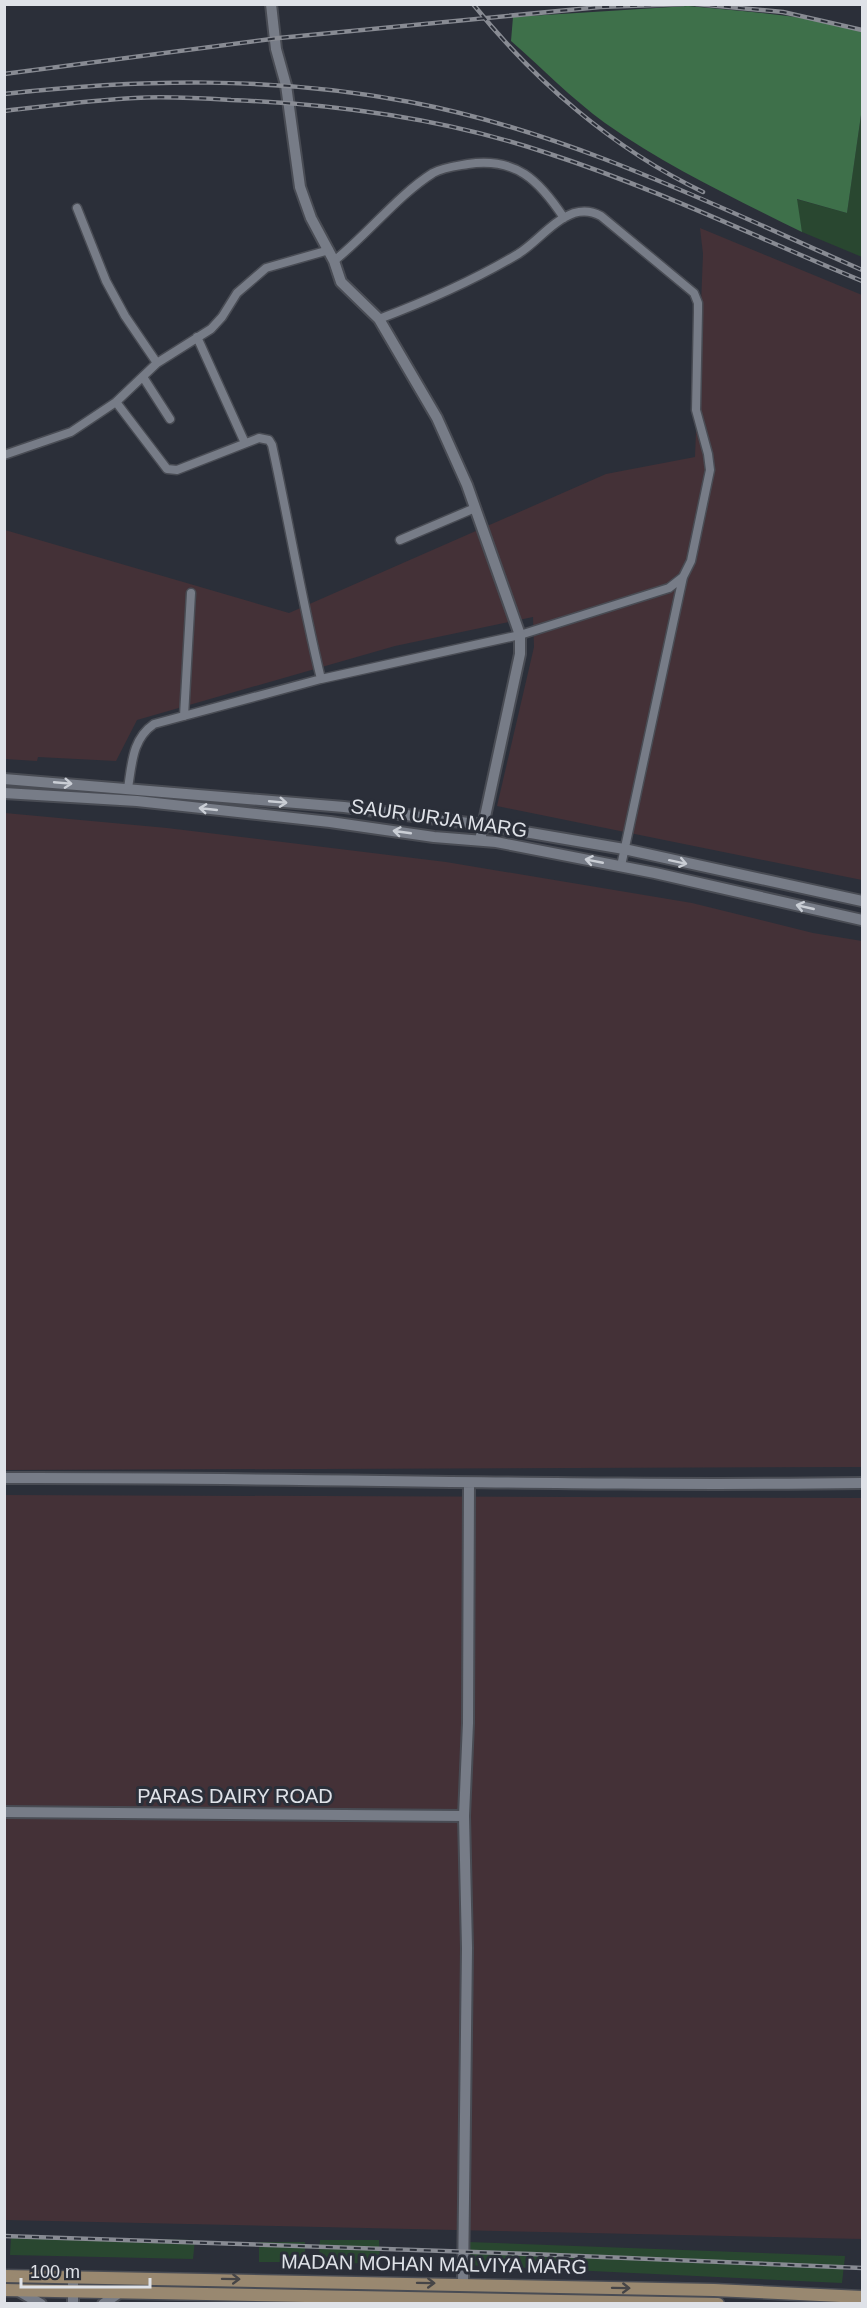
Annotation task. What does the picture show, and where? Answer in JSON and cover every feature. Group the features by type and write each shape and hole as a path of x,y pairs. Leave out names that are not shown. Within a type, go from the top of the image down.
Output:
{"main road":[{"name":"MADAN MOHAN MALVIYA MARG","path":"4,2276 714,2290 862,2297"},
{"name":"MADAN MOHAN MALVIYA MARG","path":"10,2290 122,2291 170,2298 718,2304"}],"street":[{"path":"271,4 276,49 285,85 300,187 311,218 329,250 341,282 379,319 436,418 475,508 520,635 520,654 480,840"},
{"path":"334,261 404,196 432,174 451,166 484,162 513,166 543,189 564,218"},
{"path":"77,208 106,281 125,316 157,363"},
{"path":"379,319 427,301 486,273 521,252 564,218 584,211 601,216 689,287 698,303 696,410 710,470 690,561 683,577 621,866"},
{"path":"4,455 71,432 116,402 157,363 217,323 237,292 266,268 329,250"},
{"path":"197,337 245,443"},
{"path":"143,377 171,419"},
{"path":"116,402 167,469 177,470 245,443 264,438 272,445 289,521 306,618 321,679"},
{"path":"400,540 475,508"},
{"path":"128,788 138,738 144,730 154,724 321,679 520,635 669,588 683,577"},
{"path":"184,716 191,593"},
{"name":"SAUR URJA MARG","path":"4,779 344,807 483,825 624,849 862,901"},
{"name":"SAUR URJA MARG","path":"4,793 137,801 330,822 434,837 480,840 621,866 862,920"},
{"path":"4,1478 350,1479 469,1484 862,1483"},
{"path":"463,2284 467,1956 464,1816 468,1712 469,1484"},
{"name":"PARAS DAIRY ROAD","path":"4,1812 464,1816"},
{"path":"73,2277 73,2304"},
{"path":"10,2290 41,2304"},
{"path":"103,2304 107,2299 122,2291"}],"shaded area":[{"path":"700,228 862,295 862,880 497,806 534,647 533,617 395,646 137,720 116,761 38,757 37,761 5,759 5,530 289,613 606,474 695,457 703,254"},
{"path":"5,813 167,828 446,862 692,903 813,933 862,941 862,1467 5,1470"},
{"path":"5,1495 862,1498 862,2239 5,2220"}],"green space":[{"path":"688,6 798,17 862,32 862,108 847,213 797,199 802,232 726,194 652,154 605,123 569,94 511,41 513,17"},
{"path":"862,108 862,257 802,232 796,199 847,213"},
{"path":"11,2237 195,2240 193,2259 10,2255"},
{"path":"320,2240 379,2240 380,2264 319,2262"},
{"path":"259,2242 305,2242 305,2262 259,2262"},
{"path":"468,2242 845,2256 842,2283 466,2265"}],"railway":[{"path":"473,4 523,60 578,111 638,155 703,192"},
{"path":"4,74 279,38 600,7 684,4"},
{"path":"696,4 783,12 862,30"},
{"path":"4,94 106,85 259,84 360,94 410,102 469,115 584,151 640,173 862,270"},
{"path":"4,111 147,97 311,105 431,122 509,141 587,167 667,198 862,281"},
{"path":"4,2236 862,2268"}]}
